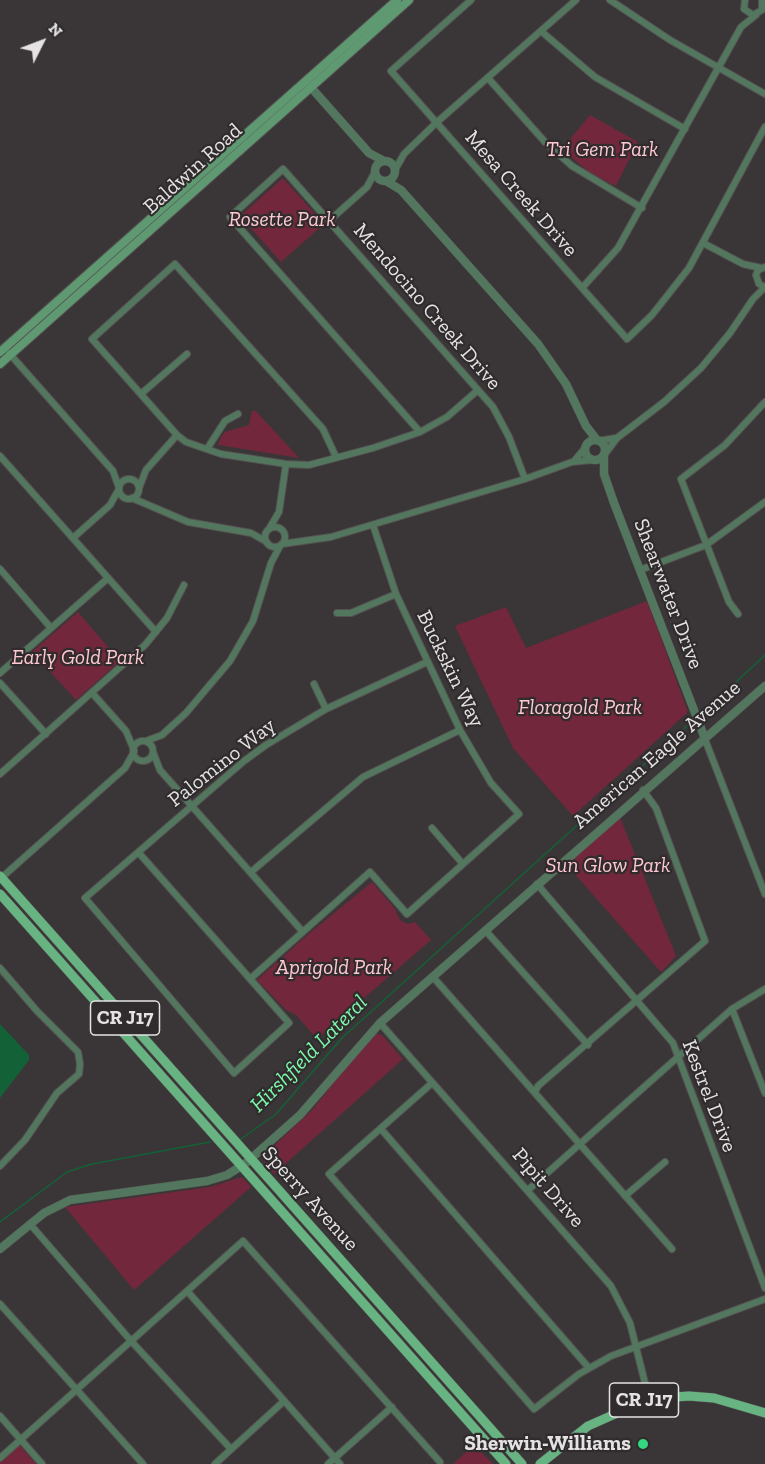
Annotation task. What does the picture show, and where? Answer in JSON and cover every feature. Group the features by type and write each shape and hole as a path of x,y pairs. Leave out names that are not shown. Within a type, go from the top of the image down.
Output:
{"main road":[{"name":"Baldwin Road","path":"308,85 397,0"},
{"name":"Baldwin Road","path":"0,364 5,352 308,85 410,0"},
{"name":"Sperry Avenue","path":"0,878 522,1464"},
{"name":"Sperry Avenue","path":"0,894 506,1464"},
{"name":"CR J17","path":"540,1464 588,1426 649,1399 708,1397 733,1401 765,1413"}],"street":[{"name":"Mesa Creek Drive","path":"471,0 391,70 627,339 670,293 703,243"},
{"path":"330,220 367,188 385,181 395,171 404,154 436,123 576,0"},
{"path":"610,0 628,14 765,94"},
{"path":"741,27 760,14 763,2"},
{"path":"743,4 750,15 760,14"},
{"path":"582,288 618,248 642,208 741,27 743,4"},
{"path":"542,32 595,77 685,129"},
{"path":"488,78 545,142 572,166 642,208"},
{"path":"308,85 369,153 385,161 395,171 401,190"},
{"path":"753,299 756,280 764,267 743,264 703,243 765,127"},
{"path":"369,153 375,170 385,181 401,190 547,355 566,384 586,426 604,446 604,454"},
{"path":"367,188 375,170 385,161 404,154"},
{"name":"Mendocino Creek Drive","path":"420,432 230,217 283,169 478,390 503,423 525,479"},
{"path":"336,458 323,429 175,264 92,339 177,435 186,442 207,449 286,464 309,465 336,458 420,432 447,417 478,390"},
{"path":"113,471 123,497 148,503 188,522 251,533 268,543 281,545 301,540 324,539 525,479 572,462 598,460 617,438 664,402 696,373 730,333 753,299 765,287 743,264"},
{"path":"5,352 113,471 137,483 148,503"},
{"path":"142,393 187,354"},
{"path":"738,614 729,602 681,479 724,445 765,402"},
{"path":"207,449 225,421 238,414"},
{"path":"586,426 586,455 592,460"},
{"path":"73,538 110,505 123,480 130,479 146,470 177,435"},
{"path":"572,462 591,441 617,438"},
{"name":"Shearwater Drive","path":"604,454 604,474"},
{"path":"0,456 156,632"},
{"name":"Shearwater Drive","path":"592,460 604,474 765,894"},
{"path":"125,768 150,759 162,735 201,699 231,661 257,610 271,562 285,539 279,512 286,464"},
{"path":"110,505 130,499 139,489 146,470"},
{"path":"640,570 706,545 764,506"},
{"path":"271,562 265,534 279,512"},
{"name":"Buckskin Way","path":"373,525 396,594 460,730 491,783 519,814 462,863"},
{"path":"251,533 269,528 283,530 301,540"},
{"path":"0,569 51,628"},
{"path":"0,672 107,579"},
{"path":"0,774 131,659 156,632 176,603 184,585"},
{"path":"337,613 351,613 396,594"},
{"name":"Palomino Way","path":"250,979 289,1023 234,1073 85,898 266,745 326,710 427,662"},
{"path":"0,683 46,734"},
{"path":"314,684 326,710"},
{"name":"American Eagle Avenue","path":"0,1249 50,1209 70,1200 207,1181 241,1167 300,1115 380,1023 704,736 765,686"},
{"path":"93,694 126,731 138,759 160,770 303,932"},
{"path":"251,872 363,777 460,730"},
{"path":"126,731 145,741 153,751 160,770"},
{"path":"0,878 125,768 137,743 162,735"},
{"path":"535,1092 538,1086 588,1045 705,940 656,808 643,790"},
{"path":"139,853 250,979 370,872 407,914 462,863 432,828"},
{"name":"Kestrel Drive","path":"537,884 668,1034 765,1288"},
{"path":"485,930 588,1045"},
{"path":"0,968 37,1011 78,1052 81,1064 79,1074 57,1094 25,1140 0,1166"},
{"path":"433,977 672,1249"},
{"path":"528,1190 732,1009 765,989"},
{"path":"732,1009 765,1094"},
{"name":"Pipit Drive","path":"380,1023 528,1190 616,1294 630,1323 649,1399"},
{"path":"432,1083 329,1174 534,1408 588,1368 636,1346 765,1299"},
{"path":"381,1129 588,1368"},
{"path":"625,1196 665,1162"},
{"path":"30,1224 132,1342 231,1449"},
{"path":"0,1458 243,1241 440,1462"},
{"path":"188,1292 340,1464"},
{"path":"0,1304 143,1464"},
{"path":"214,1464 284,1401"},
{"path":"328,1464 392,1407"},
{"path":"0,1416 42,1464"}],"green space":[{"name":"Tri Gem Park","path":"590,115 638,142 616,186 590,173 562,149"},
{"name":"Rosette Park","path":"283,178 324,224 281,262 240,216"},
{"path":"252,411 256,411 299,458 218,445 225,432 249,425"},
{"name":"Floragold Park","path":"647,601 688,712 573,816 513,748 455,626 506,607 526,648"},
{"name":"Early Gold Park","path":"78,612 120,661 76,700 32,652"},
{"name":"Sun Glow Park","path":"619,815 676,956 661,972 565,863"},
{"name":"Aprigold Park","path":"372,882 395,909 400,920 408,924 415,922 431,940 317,1039 296,1015 286,1010 257,980"},
{"path":"374,1033 382,1035 403,1059 274,1174 264,1163 265,1154 312,1110"},
{"path":"242,1177 251,1187 134,1290 65,1207 210,1187"},
{"path":"17,1442 36,1464 0,1464 0,1457"},
{"path":"474,1445 493,1464 453,1464"}],"shaded area":[{"path":"0,1024 29,1055 29,1060 0,1098"}],"waterway":[{"path":"704,712 765,655"},
{"name":"Hirshfield Lateral","path":"241,1139 276,1114 342,1038 690,723"},
{"name":"Hirshfield Lateral","path":"0,1222 67,1172 92,1164 210,1142"}],"place":[{"name":"Sherwin-Williams","path":"643,1444"}]}
